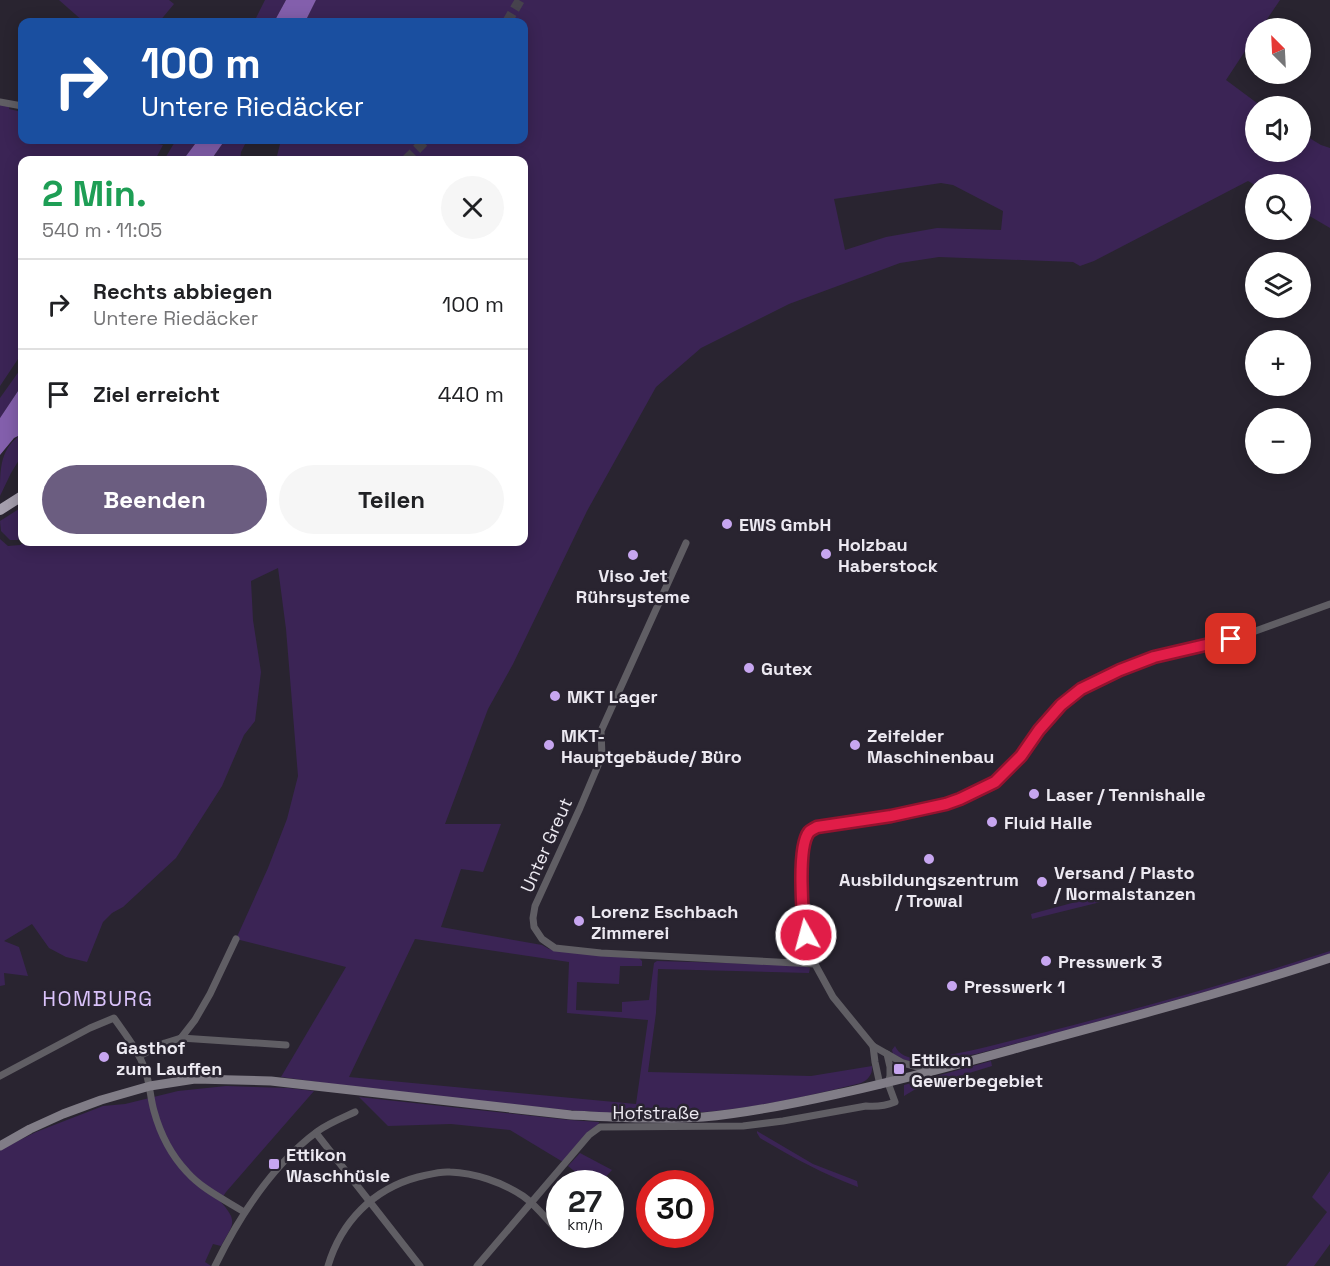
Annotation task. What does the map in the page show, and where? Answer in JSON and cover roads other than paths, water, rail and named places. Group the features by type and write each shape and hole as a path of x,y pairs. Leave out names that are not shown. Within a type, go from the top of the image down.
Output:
{"highway":[{"path":"0,510 18,499"}],"main road":[{"path":"0,1146 30,1129 100,1100 150,1086 195,1079 271,1081 572,1114 670,1119 777,1108 943,1069 1207,996 1330,958"}],"street":[{"path":"0,102 18,105"},
{"name":"Unter Greut","path":"686,543 601,730 602,756 535,906 534,927 542,939 555,948 601,953 815,964"},
{"path":"943,1069 903,1064 873,1046 833,997 809,949 803,922 801,882 803,845 809,832 817,827 891,816 936,807 960,799 995,782 1021,756 1039,730 1061,705 1081,689 1154,657 1250,633 1330,604"},
{"path":"181,1038 210,994 236,939"},
{"path":"0,1076 90,1028 114,1018 145,1069 153,1110 170,1150 188,1173 208,1190 244,1212"},
{"path":"139,1056 181,1038 286,1045"},
{"path":"873,1046 874,1062 884,1084 891,1076 887,1054"},
{"name":"Hofstraße","path":"477,1266 589,1135 600,1127 743,1126 866,1106 885,1106 895,1102 884,1084"},
{"path":"215,1266 244,1212 287,1159 316,1133 336,1120 355,1112"},
{"path":"316,1133 420,1266"},
{"path":"328,1266 344,1228 370,1202 403,1182 429,1175 448,1172 471,1174 492,1181 523,1197 546,1219"}],"tunnel":[{"path":"509,18 520,0"},
{"path":"410,156 422,144"}],"place":[{"name":"EWS GmbH","path":"727,524"},
{"name":"Holzbau Haberstock","path":"826,554"},
{"name":"Viso Jet Rührsysteme","path":"633,555"},
{"name":"Gutex","path":"749,668"},
{"name":"MKT Lager","path":"555,696"},
{"name":"MKT- Hauptgebäude/ Büro","path":"549,745"},
{"name":"Zeifelder Maschinenbau","path":"855,745"},
{"name":"Laser / Tennishalle","path":"1034,794"},
{"name":"Fluid Halle","path":"992,822"},
{"name":"Ausbildungszentrum / Trowal","path":"929,859"},
{"name":"Versand / Plasto / Normalstanzen","path":"1042,882"},
{"name":"Lorenz Eschbach Zimmerei","path":"579,921"},
{"name":"Presswerk 3","path":"1046,961"},
{"name":"Presswerk 1","path":"952,986"},
{"name":"Gasthof zum Lauffen","path":"104,1057"},
{"name":"Ettikon Gewerbegebiet","path":"899,1069"},
{"name":"Ettikon Waschhüsle","path":"274,1164"}],"district":[{"name":"HOMBURG","path":"98,998"}]}
